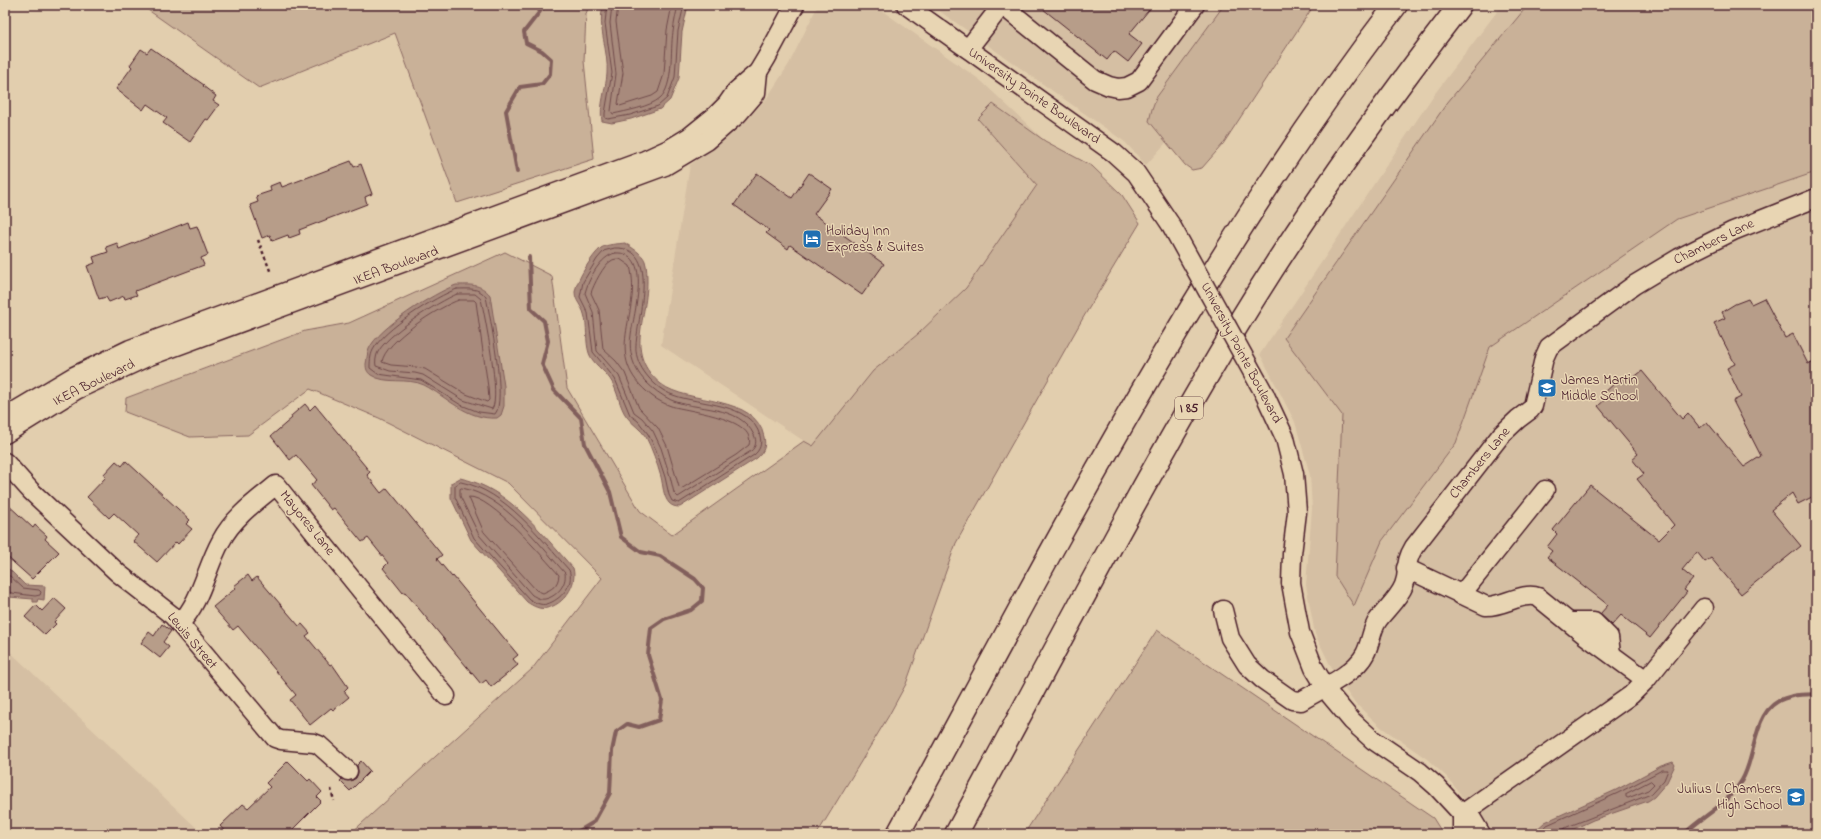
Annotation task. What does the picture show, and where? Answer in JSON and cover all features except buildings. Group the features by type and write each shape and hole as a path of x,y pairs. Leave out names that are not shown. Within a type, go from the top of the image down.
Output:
{"highway":[{"path":"898,834 1123,421 1172,337 1307,126 1396,5"},
{"name":"I 85","path":"956,834 1138,500 1233,333 1356,146 1460,5"}],"street":[{"name":"IKEA Boulevard","path":"5,434 58,400 121,368 659,154 689,137 715,116 727,104 736,91 758,72 795,5"},
{"name":"University Pointe Boulevard","path":"906,5 1118,157 1136,173 1171,225 1264,393 1285,438 1294,474 1297,512 1291,575 1296,615 1307,651 1325,686 1341,709 1358,727 1373,740 1420,772 1436,786 1462,814 1472,819 1481,834"},
{"path":"968,49 1002,5 1086,74 1109,86 1127,87 1139,81 1196,5"},
{"name":"Chambers Lane","path":"1223,610 1230,638 1237,652 1247,665 1262,679 1297,701 1325,686 1354,667 1365,655 1377,621 1404,585 1409,556 1414,547 1501,435 1530,410 1534,402 1546,351 1552,344 1641,281 1679,258 1733,231 1816,198"},
{"name":"IKEA Boulevard","path":"5,417 74,376 130,349 368,269"},
{"name":"Lewis Street","path":"5,462 30,491 118,573 180,623 274,738 314,743 319,745 348,771"},
{"name":"Mayores Lane","path":"180,623 191,611 213,556 226,533 242,513 276,485 446,696"},
{"path":"1461,595 1545,490"},
{"path":"1406,568 1478,604 1493,606 1534,595 1543,600 1569,622 1646,680"},
{"path":"1465,834 1462,827 1462,814 1631,695 1646,680 1704,608"}],"path":[{"path":"258,240 271,273"},
{"path":"331,789 334,802"}],"shaded area":[{"path":"141,5 589,5 586,14 584,61 594,159 457,203 395,33 259,88"},
{"path":"818,5 874,5 980,80 1045,141 1092,166 1122,195 1140,223 1083,318 956,543 661,345 690,165 739,128 767,98 789,64"},
{"path":"931,5 1279,5 1198,107 1146,165 1125,142"},
{"path":"1224,5 1314,5 1223,144 1202,168 1192,170 1185,165 1149,121 1156,98"},
{"name":"James Martin Middle School","path":"1502,5 1816,5 1816,834 1488,834 1485,827 1448,778 1427,759 1381,727 1354,702 1336,677 1315,634 1306,585 1312,509 1310,475 1295,422 1260,354 1433,96"},
{"path":"1528,5 1816,5 1816,172 1677,219 1490,347 1456,443 1382,541 1354,606 1335,576 1342,415 1284,338 1447,103"},
{"path":"993,104 1045,141 1092,166 1122,195 1140,223 1083,318 956,543 906,684 888,717 817,834 350,834 532,669 602,578 508,483 379,418 310,389 248,435 190,437 125,412 126,398 305,331 349,323 505,252 552,276 567,388 640,511 672,535 804,441 813,446 873,371 918,334 966,288 1037,185 978,119"},
{"path":"1157,630 1433,818 1443,834 1024,834"},
{"path":"5,647 203,834 5,834"}],"water":[{"path":"603,5 688,5 682,32 679,78 670,100 660,109 631,119 612,123 602,121 601,109 607,74 601,22"},
{"path":"625,243 642,256 646,266 646,296 640,336 640,349 643,361 650,373 661,384 673,391 720,402 735,407 748,414 758,423 764,437 764,449 757,458 680,507 672,506 667,500 664,494 658,467 646,437 624,413 613,383 595,363 589,353 586,323 583,311 575,295 576,287 581,275 597,251 613,244"},
{"path":"456,285 470,285 479,287 490,295 504,386 504,406 501,415 497,418 486,418 467,412 424,385 411,381 383,380 371,375 367,369 366,364 369,349 383,331 421,303"},
{"path":"460,478 478,483 494,491 509,502 536,527 573,568 573,581 564,599 547,608 539,608 527,602 471,540 451,498 451,483"},
{"path":"9,569 25,585 45,586 44,600 38,599 37,602 33,602 33,599 9,597 5,593 5,573"},
{"path":"1673,762 1675,765 1667,782 1654,797 1648,801 1593,820 1563,834 1535,834 1536,830 1545,822 1616,790 1661,766"}],"waterway":[{"path":"517,172 506,111 520,87 542,84 550,74 551,59 542,51 526,43 524,32 545,5"},
{"path":"529,257 531,309 544,321 548,341 542,364 554,390 581,418 585,444 610,492 621,537 641,552 660,556 695,579 703,588 702,601 691,610 664,619 651,628 648,655 662,700 659,720 639,727 627,724 616,732 612,751 610,793 594,822 579,831 577,834"},
{"path":"1684,834 1723,803 1742,780 1751,757 1757,732 1768,710 1777,702 1789,697 1816,694"}],"place":[{"name":"Holiday Inn Express & Suites","path":"812,239"},
{"name":"James Martin Middle School","path":"1547,388"},
{"name":"Julius L Chambers High School","path":"1796,797"}]}
